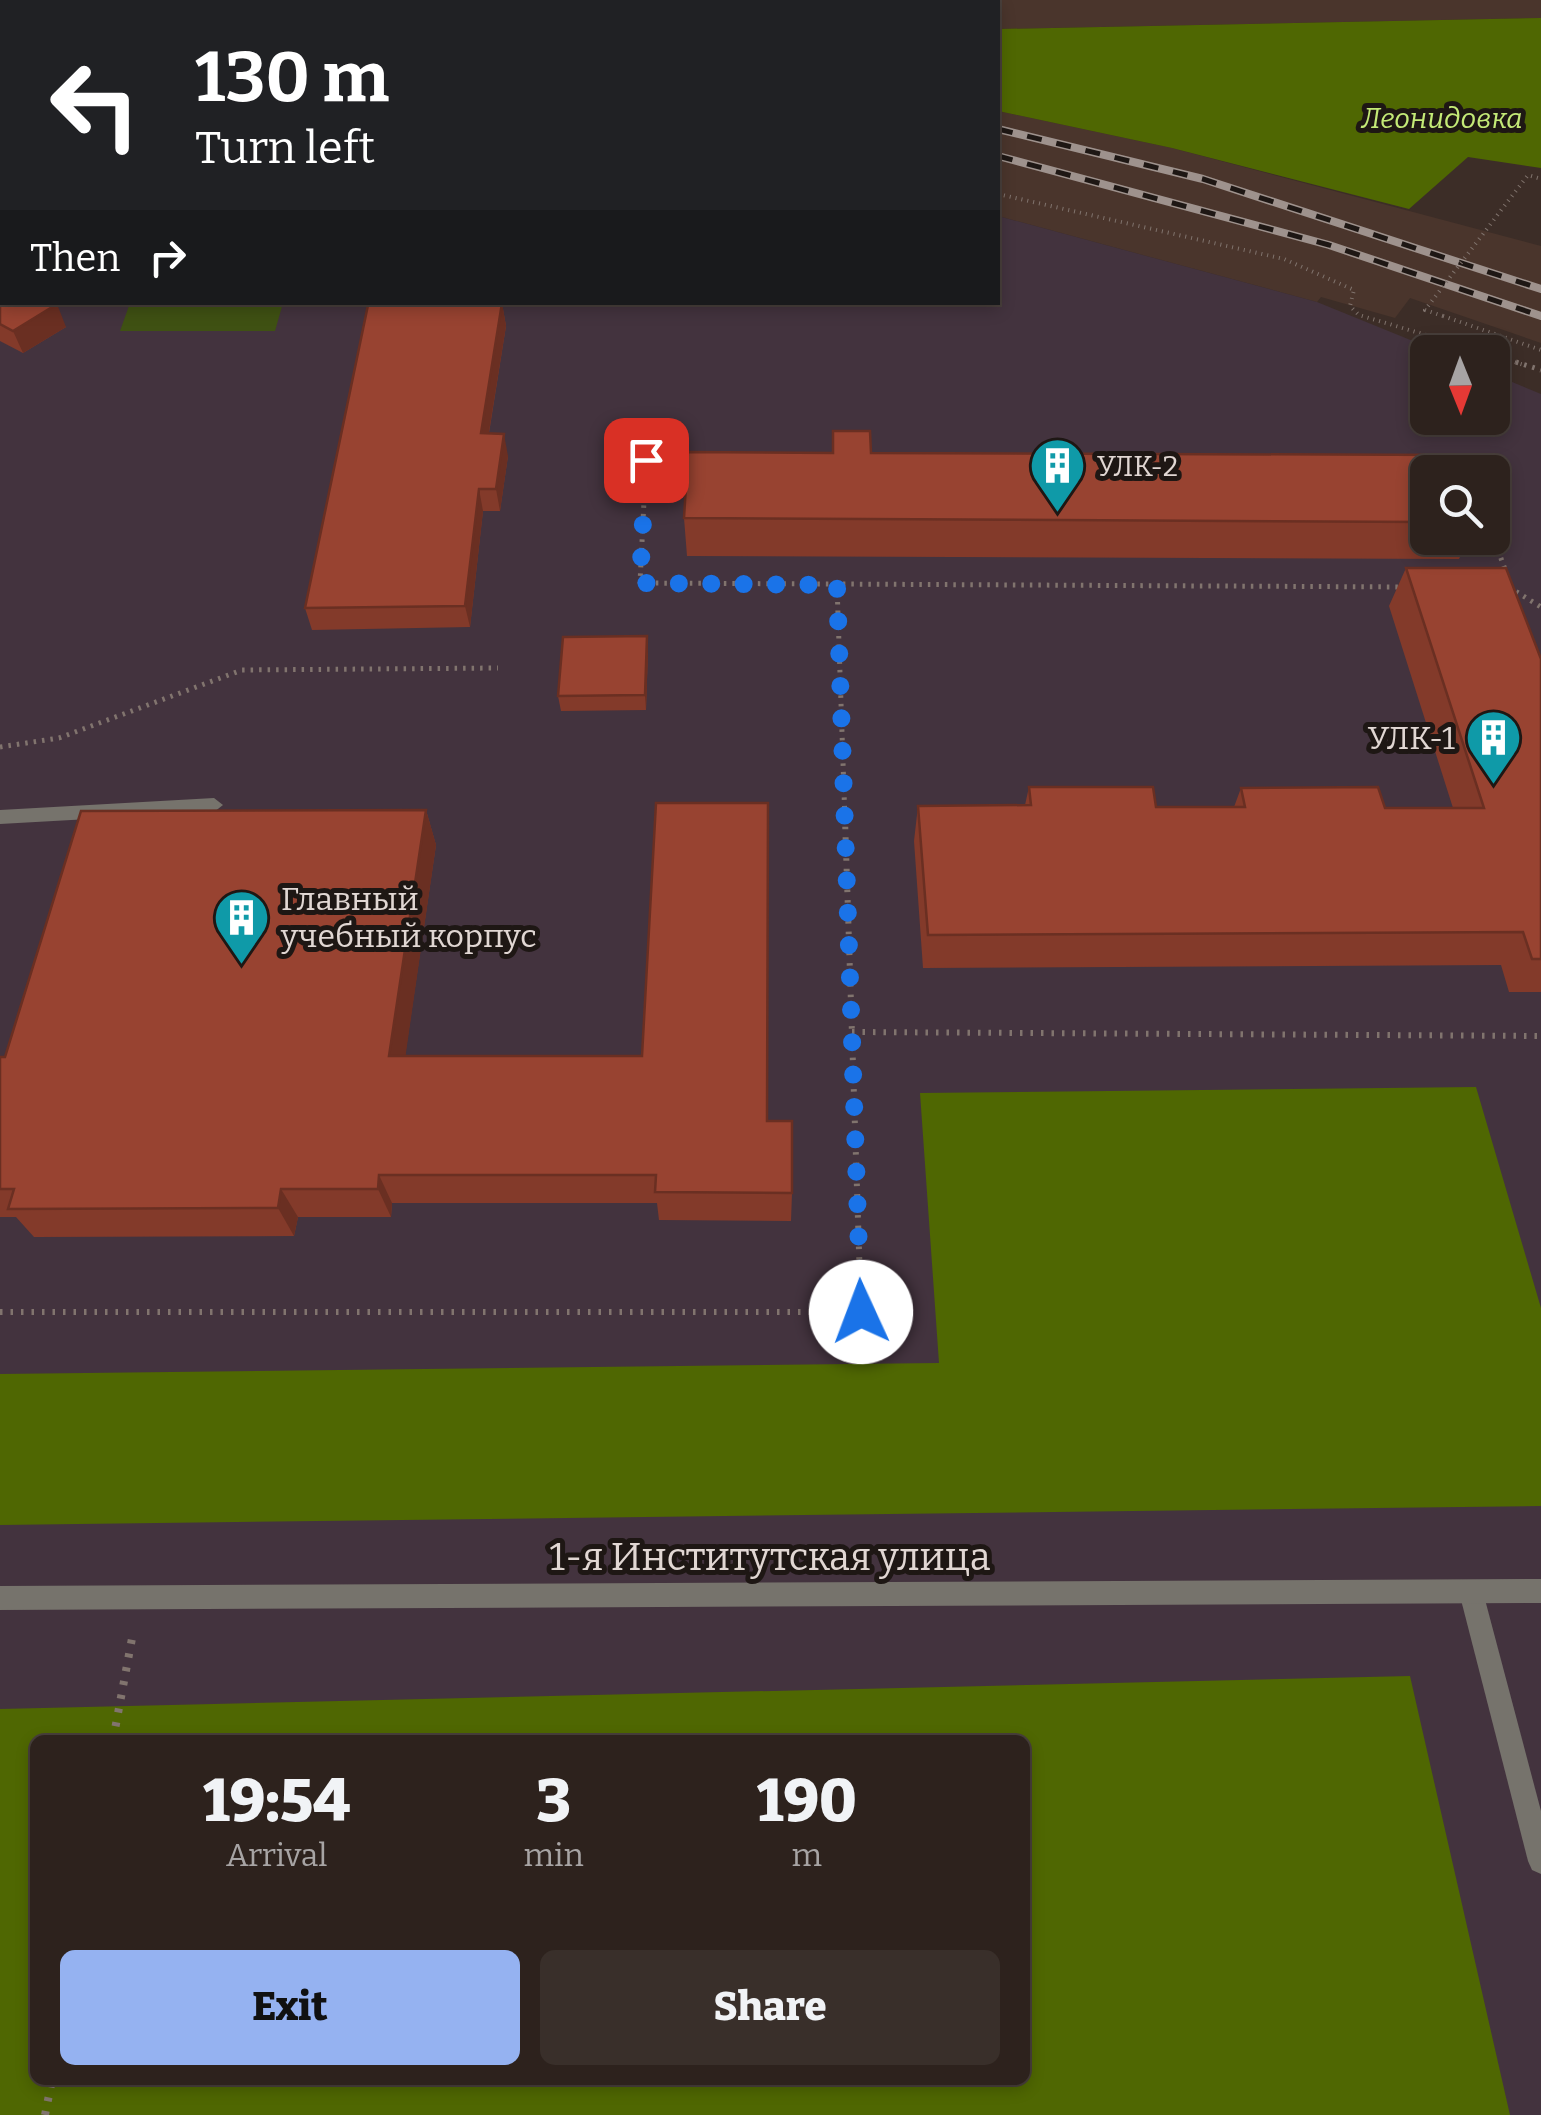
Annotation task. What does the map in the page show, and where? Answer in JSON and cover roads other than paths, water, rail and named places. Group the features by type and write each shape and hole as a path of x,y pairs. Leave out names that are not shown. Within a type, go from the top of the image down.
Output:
{"street":[{"path":"0,817 214,805"},
{"path":"1472,1592 1541,1861"},
{"name":"1-я Институтская улица","path":"0,1598 1541,1592"}],"railway":[{"path":"1000,129 1203,179 1541,289"},
{"path":"1000,157 1329,245 1541,316"}],"place":[{"name":"УЛК-2","path":"1058,515"},
{"name":"УЛК-1","path":"1494,787"},
{"name":"Главный учебный корпус","path":"242,966"}],"park label":[{"name":"Леонидовка","path":"1442,118"}]}
